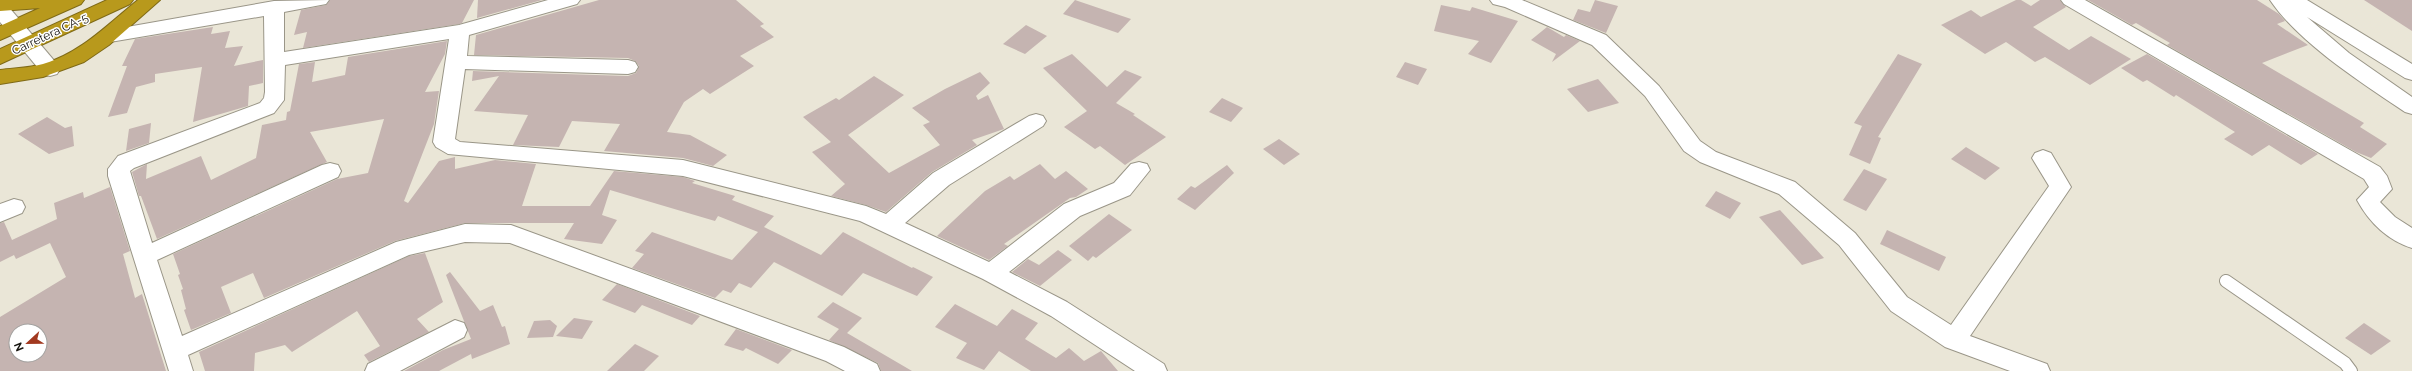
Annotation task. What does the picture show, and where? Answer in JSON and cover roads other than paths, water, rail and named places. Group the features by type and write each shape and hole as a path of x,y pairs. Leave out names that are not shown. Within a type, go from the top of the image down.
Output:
{"highway":[{"path":"0,5 41,4 64,0"},
{"name":"Carretera CA-5","path":"7,31 74,0"},
{"name":"Carretera CA-5","path":"0,57 123,0"},
{"path":"0,77 50,69 79,55 110,36 150,0"}],"street":[{"path":"110,36 319,0"},
{"path":"1500,0 1517,5 1599,40 1652,91 1692,146 1708,157 1787,188 1847,239 1899,304 1954,340 2038,371"},
{"path":"2071,0 2367,169 2379,182 2381,189 2368,200 2372,208 2385,222 2412,239"},
{"path":"2280,0 2317,36 2412,107"},
{"path":"2293,0 2410,68"},
{"path":"275,60 460,31 565,1"},
{"path":"274,7 275,92 274,100 267,108 126,162 119,169 179,361 404,248 465,233 510,234 835,354 868,371"},
{"path":"0,9 7,31 29,44 50,69"},
{"path":"460,31 458,62 445,116 444,142 456,149 683,168 866,214 991,273 1059,309 1155,371"},
{"path":"458,62 628,67"},
{"path":"888,225 941,179 1036,121"},
{"path":"1954,340 2060,187 2043,158"},
{"path":"991,273 1072,210 1122,189 1139,170"},
{"path":"145,256 330,171"},
{"path":"377,371 455,330"}],"lane":[{"path":"2226,281 2345,363 2351,371"}]}
